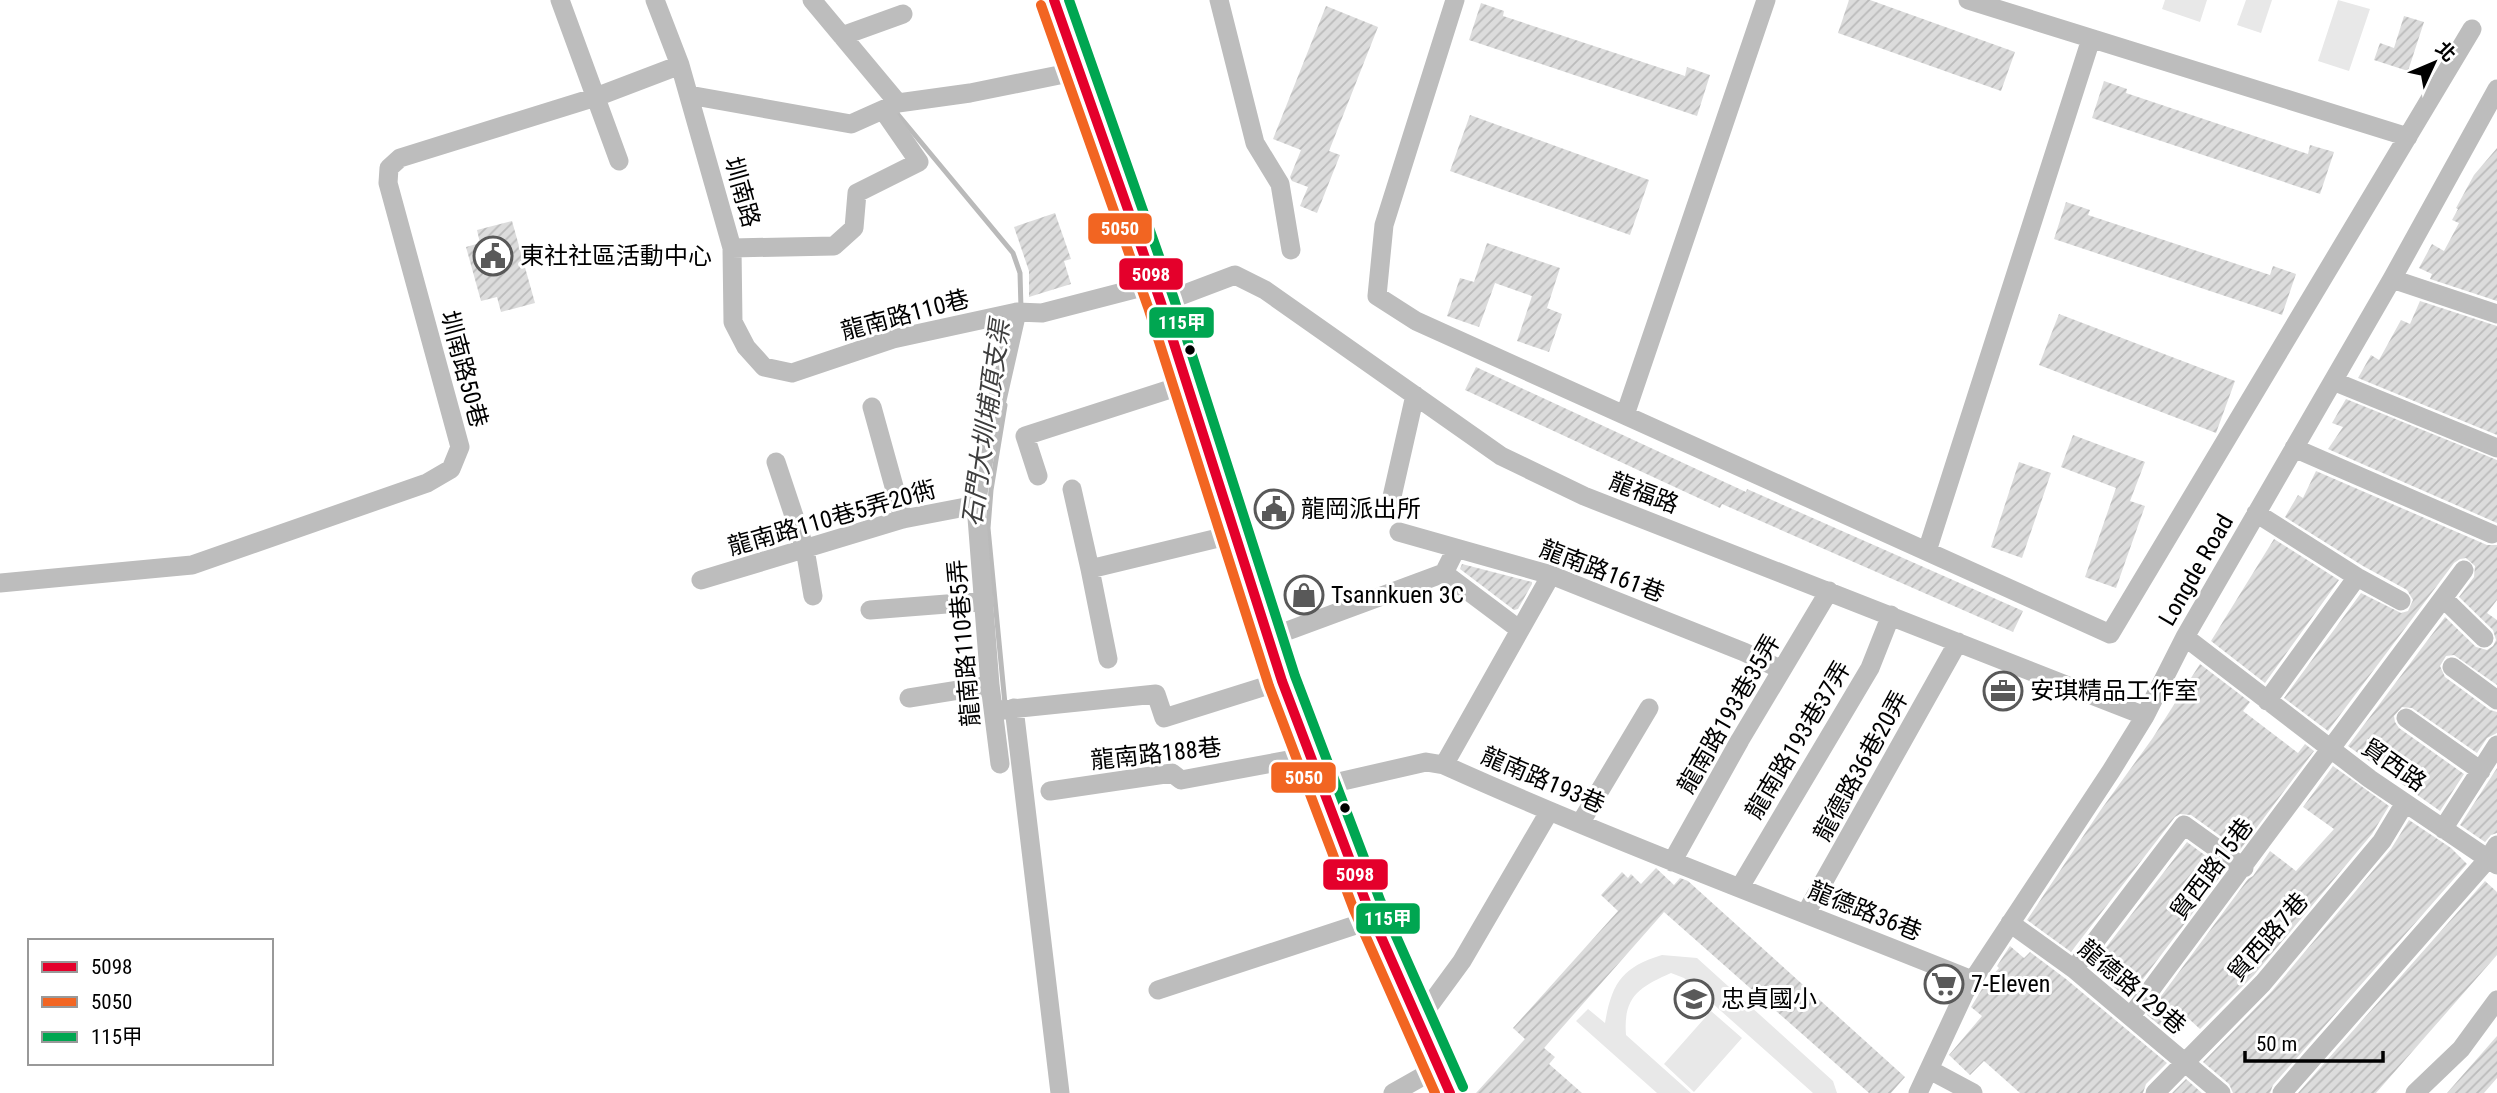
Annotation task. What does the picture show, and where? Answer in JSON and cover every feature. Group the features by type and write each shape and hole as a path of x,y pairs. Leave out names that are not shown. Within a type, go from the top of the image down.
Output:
{"main road":[{"path":"1054,0 1157,294 1282,681 1374,919 1450,1093"}],"street":[{"path":"560,0 619,161"},
{"name":"圳南路","path":"655,0 680,65 732,248 733,322 746,347 764,367 792,373"},
{"path":"732,248 834,246 854,229 857,193 919,162 890,107 842,36 812,0"},
{"path":"1219,0 1255,143 1280,184 1291,250"},
{"path":"1455,0 1384,225 1377,296 1416,321 2110,634 2472,29"},
{"path":"1625,415 1766,0"},
{"path":"1968,0 2409,138"},
{"path":"842,36 902,14"},
{"path":"1927,551 2091,39"},
{"name":"圳南路50巷","path":"0,583 192,565 426,483 451,469 460,447 388,183 389,168 400,158 596,97 680,65"},
{"path":"689,96 852,124 890,107 1079,71"},
{"name":"Longde Road","path":"1918,1093 1972,980 2145,716 2185,637 2392,279 2497,89"},
{"name":"龍福路","path":"1157,294 1235,275 1265,290 1502,456 1584,496 2145,716"},
{"path":"2392,279 2497,314"},
{"name":"龍南路110巷","path":"792,373 893,339 1017,312 1042,313 1157,294"},
{"name":"龍南路110巷5弄","path":"1000,764 990,685 976,505 1017,312"},
{"path":"2333,381 2497,448"},
{"path":"1038,476 1025,436 1186,384"},
{"path":"1391,501 1415,395"},
{"path":"872,407 903,519"},
{"path":"2294,448 2492,534"},
{"path":"776,462 805,550 813,596"},
{"path":"1072,489 1108,659"},
{"name":"龍南路110巷5弄20衖","path":"701,580 903,519 976,505"},
{"path":"2256,513 2357,577 2401,601"},
{"name":"龍南路161巷","path":"1399,532 1551,575 1744,652 1782,670"},
{"path":"1090,569 1235,534"},
{"path":"1268,638 1444,573 1456,549"},
{"name":"貿西路15巷","path":"2131,1016 2244,869 2464,570"},
{"path":"1444,573 1520,629"},
{"path":"1444,765 1551,575"},
{"path":"2267,701 2357,577"},
{"name":"龍南路193巷35弄","path":"1672,862 1829,591"},
{"path":"2443,598 2484,638"},
{"path":"870,610 985,601"},
{"name":"龍南路193巷37弄","path":"1740,887 1870,668 1891,615"},
{"name":"貿西路","path":"2185,637 2405,803 2443,829 2494,856"},
{"name":"龍德路36巷20弄","path":"1806,913 1958,642"},
{"path":"2452,667 2497,700"},
{"path":"993,711 1156,694 1164,718 1282,681"},
{"path":"909,698 990,685"},
{"path":"1014,708 1060,1093"},
{"path":"1581,822 1649,708"},
{"path":"2406,718 2480,771"},
{"path":"2443,829 2497,745"},
{"name":"龍南路188巷","path":"1049,791 1172,773 1181,780 1310,756"},
{"name":"龍南路193巷","path":"1321,786 1426,762 1444,765 1549,812 1581,822 1672,862 1740,887"},
{"name":"貿西路7巷","path":"2155,1093 2271,972 2382,841 2405,803"},
{"path":"1418,1021 1462,961 1549,812"},
{"path":"2074,969 2184,825 2244,869"},
{"path":"2282,1093 2494,856"},
{"name":"龍德路36巷","path":"1740,887 1972,980"},
{"path":"1158,990 1374,919"},
{"name":"龍德路129巷","path":"2010,922 2074,969 2221,1093"},
{"path":"2415,1093 2461,1049 2497,1000"},
{"path":"1393,1093 1439,1067"},
{"path":"1930,1070 1973,1093"}],"shaded area":[{"path":"2165,0 2207,0 2200,22 2162,9"},
{"path":"2246,0 2272,0 2261,33 2237,25"},
{"path":"2338,0 2370,9 2349,71 2318,61"},
{"path":"1662,955 1697,958 1833,1081 1837,1093 1813,1093 1684,978 1671,973 1650,983 1635,995 1627,1011 1626,1035 1691,1093 1657,1093 1576,1021 1588,1009 1605,1023 1611,997 1621,978 1637,965"},
{"path":"1711,1011 1742,1038 1694,1092 1664,1064"}],"building":[{"path":"1849,0 1870,0 2015,52 2001,91 1838,33"},
{"path":"1481,3 1504,11 1503,16 1685,76 1687,67 1710,75 1697,116 1469,40"},
{"path":"1326,6 1378,27 1329,151 1340,155 1317,213 1300,206 1308,187 1292,181 1290,177 1301,150 1273,139"},
{"path":"2404,16 2424,22 2408,71 2374,60 2380,43 2394,48"},
{"path":"2104,81 2127,89 2126,93 2308,154 2310,145 2334,152 2320,194 2092,118"},
{"path":"1470,115 1649,180 1630,235 1450,171"},
{"path":"2497,148 2497,301 2430,279 2432,274 2419,268 2432,244 2444,251 2459,223 2452,220 2458,209 2456,208 2474,175"},
{"path":"2066,202 2090,210 2088,215 2270,275 2273,266 2296,274 2282,315 2054,239"},
{"path":"1055,213 1071,259 1064,261 1071,284 1029,297 1029,271 1014,227"},
{"name":"東社社區活動中心","path":"512,221 535,303 501,312 497,297 481,301 466,247 480,243 477,230"},
{"path":"1487,243 1560,268 1547,308 1562,314 1549,352 1517,341 1532,296 1495,283 1479,327 1447,316 1460,278 1474,282"},
{"path":"2420,301 2497,326 2497,435 2358,378 2371,355 2379,360 2401,320 2410,324"},
{"path":"2059,314 2235,381 2216,433 2039,365"},
{"path":"1476,367 1746,492 1747,489 2023,611 2013,632 1722,504 1720,508 1465,390"},
{"path":"2346,399 2497,460 2497,523 2328,449 2343,427 2332,423"},
{"path":"2073,435 2145,462 2130,501 2145,506 2116,588 2085,577 2116,488 2061,467"},
{"path":"2019,462 2051,473 2022,558 1991,547"},
{"path":"2316,471 2487,545 2497,545 2497,600 2487,613 2497,620 2497,685 2454,655 2446,656 2440,666 2445,677 2490,710 2497,712 2497,733 2487,738 2477,753 2412,708 2402,707 2394,716 2399,728 2464,774 2440,811 2348,746 2445,617 2476,647 2487,650 2493,646 2496,640 2493,630 2459,597 2474,577 2475,566 2466,558 2454,563 2328,731 2284,698 2361,593 2401,613 2408,611 2413,600 2407,590 2285,517 2298,495 2303,498"},
{"path":"2274,539 2339,580 2265,683 2211,641"},
{"path":"1462,564 1532,584 1518,609 1514,610 1460,569"},
{"path":"2200,664 2250,702 2243,711 2298,753 2305,744 2314,751 2240,850 2191,815 2180,814 2175,817 2071,952 2027,920 2152,739"},
{"path":"2333,766 2389,806 2372,834 2254,975 2200,1029 2189,1019 2174,1037 2147,1015 2270,851 2296,871 2334,829 2303,807"},
{"path":"2497,768 2497,833 2485,842 2460,825"},
{"path":"2409,820 2451,848 2467,864 2273,1085 2270,1093 2233,1093 2229,1084 2203,1062 2272,991 2391,849"},
{"path":"2187,842 2225,870 2128,999 2091,967"},
{"path":"1656,868 1674,885 1680,878 1688,881 1905,1077 1891,1093 1869,1093 1664,912 1544,1048 1555,1057 1549,1064 1582,1093 1476,1093 1525,1039 1513,1028 1618,911 1601,895 1622,872 1628,878 1631,874 1641,884"},
{"path":"2485,881 2497,892 2497,955 2376,1093 2298,1093"},
{"path":"2010,946 2024,958 2030,952 2167,1063 2146,1084 2143,1093 2020,1093 1984,1061 1970,1075 1949,1055 1982,1016 1971,1007 1999,968 1997,966"},
{"path":"2497,1036 2497,1078 2484,1093 2447,1093"},
{"path":"2186,1079 2202,1093 2172,1093"}],"waterway":[{"name":"石門大圳埔頂支渠","path":"895,111 1013,253 1020,273 1021,309"},
{"name":"石門大圳埔頂支渠","path":"1005,405 991,490 988,528 1005,704"}],"transit line":[{"name":"5098","path":"1054,0 1161,303 1282,681 1367,905 1450,1093"},
{"name":"115甲","path":"1069,0 1174,299 1295,676 1380,900 1463,1087"},
{"name":"5050","path":"1041,5 1148,307 1269,686 1354,910 1435,1093"}],"place":[{"name":"東社社區活動中心","path":"493,256"},
{"name":"龍岡派出所","path":"1274,509"},
{"name":"Tsannkuen 3C","path":"1304,595"},
{"name":"安琪精品工作室","path":"2003,691"},
{"name":"7-Eleven","path":"1944,984"},
{"name":"忠貞國小","path":"1694,999"}]}
